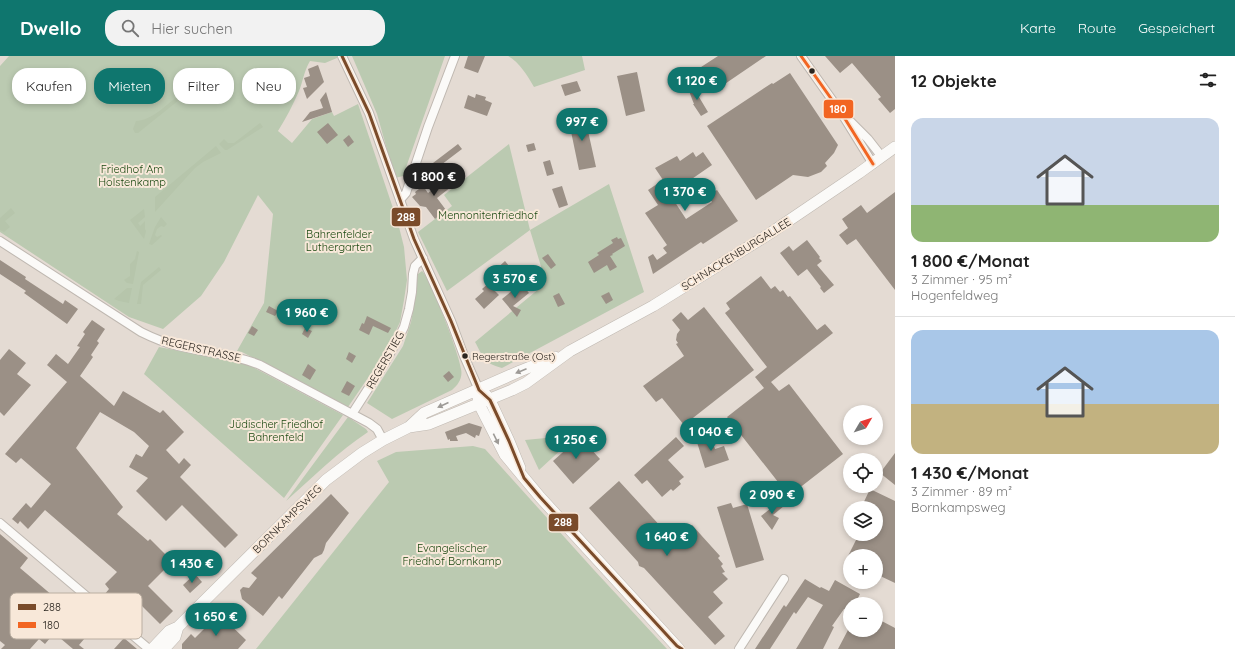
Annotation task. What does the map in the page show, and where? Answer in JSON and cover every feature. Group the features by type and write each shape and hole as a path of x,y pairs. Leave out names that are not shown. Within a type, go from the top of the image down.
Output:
{"main road":[{"name":"SCHNACKENBURGALLEE","path":"479,390 520,371 570,351 653,306 769,234 895,147"},
{"name":"SCHNACKENBURGALLEE","path":"479,404 526,383 570,351"},
{"path":"479,390 490,400 524,478"},
{"path":"479,390 479,404 505,455 540,497 679,648"},
{"name":"BORNKAMPSWEG","path":"164,649 175,637 178,628 326,480 383,440 409,427 424,413 479,390"},
{"name":"BORNKAMPSWEG","path":"409,427 429,424 479,404"},
{"name":"BORNKAMPSWEG","path":"152,649 169,631 178,628"}],"street":[{"path":"342,56 369,113 400,200 423,258 452,321 464,356 479,390"},
{"path":"400,200 406,193 455,56"},
{"path":"801,56 842,114 868,138 877,160"},
{"name":"REGERSTRASSE","path":"0,241 134,328 153,338 178,346 248,360 260,365 369,423 377,429 383,440"},
{"name":"REGERSTIEG","path":"352,414 400,337 409,309 415,266 423,258"},
{"path":"0,523 83,593"},
{"path":"739,649 784,579"},
{"path":"137,639 149,649"}],"green space":[{"name":"Friedhof Am Holstenkamp","path":"9,56 337,56 337,58 325,63 310,61 306,68 296,98 296,68 242,68 242,104 293,104 278,131 292,143 312,119 332,112 334,116 358,104 398,223 404,247 407,280 400,322 387,350 348,407 242,352 237,351 264,303 273,214 258,195 224,262 201,296 163,329 129,317 0,232 0,66"},
{"path":"352,56 445,56 403,176 395,178 377,114"},
{"path":"508,56 582,56 585,70 534,87 520,66"},
{"path":"173,100 174,104 138,133 135,133 133,129 136,121 148,118"},
{"path":"260,123 263,127 227,150 219,144 224,139 228,143 234,143"},
{"name":"Mennonitenfriedhof","path":"509,144 530,230 447,291 418,232 452,206 444,195"},
{"path":"216,146 221,153 195,168 155,212 155,197"},
{"path":"609,184 644,292 502,368 487,362 482,356 475,342 546,283 530,230"},
{"path":"11,208 15,213 5,221 10,227 4,232 0,230 0,218"},
{"path":"144,209 145,217 138,223 140,226 145,221 146,231 144,239 130,220"},
{"path":"161,217 167,224 164,227 161,226 157,229 155,235 157,237 162,236 152,245 149,244 155,227"},
{"path":"137,251 139,252 133,284 127,283 124,280 130,276 130,264 135,259"},
{"path":"159,267 161,270 143,285 141,304 137,304 141,282"},
{"path":"422,271 438,301 459,361 461,378 452,390 392,419 367,403 403,346 411,322 418,274"},
{"path":"127,288 132,288 129,303 114,299"},
{"name":"Jüdischer Friedhof Bahrenfeld","path":"159,347 247,364 343,415 284,498 144,374"},
{"path":"348,417 368,432 336,456 286,501"},
{"path":"577,435 539,470 525,440"},
{"name":"Evangelischer Friedhof Bornkamp","path":"473,446 485,449 667,649 256,649 389,482 377,461 396,452"}],"building":[{"path":"468,56 485,56 478,73 464,68"},
{"path":"718,56 766,56 713,92 698,69"},
{"path":"825,56 895,56 895,109 890,113 878,99 881,97 852,63 840,73"},
{"path":"318,65 324,82 307,99 303,88 307,87 304,78 310,76 308,69"},
{"path":"637,72 645,111 626,116 617,76"},
{"path":"790,73 838,145 834,153 825,163 827,166 821,172 808,177 793,175 756,200 707,126 772,83 773,84"},
{"path":"577,81 581,91 565,96 561,85"},
{"path":"695,86 699,97 708,112 701,116 693,104 688,88"},
{"path":"326,92 332,112 302,122 310,112 323,108 320,100"},
{"path":"476,94 486,97 485,100 492,103 487,116 464,108 468,95 475,98"},
{"path":"584,113 596,167 579,170 568,117"},
{"path":"328,123 338,135 327,144 317,132"},
{"path":"349,135 354,142 348,147 343,140"},
{"path":"534,143 536,150 528,152 526,145"},
{"path":"458,144 462,149 433,171 429,166"},
{"path":"693,152 696,157 703,152 712,165 686,183 683,178 667,190 686,219 712,202 708,196 717,190 738,221 703,244 701,242 653,274 648,257 653,254 657,260 667,253 663,248 667,245 645,213 658,205 648,190 663,180 655,168 677,156 680,161"},
{"path":"550,160 554,174 547,176 543,162"},
{"path":"450,175 456,183 437,198 446,210 435,219 426,207 420,206 412,197 416,194 415,192 423,186 428,193"},
{"path":"562,186 568,205 559,208 552,189"},
{"path":"895,192 895,290 856,239 847,245 839,235 848,228 842,219 861,205 867,213"},
{"path":"617,237 618,239 621,238 625,246 610,256 617,267 610,271 607,265 594,273 588,262 599,255 597,253 613,243 611,240"},
{"path":"807,240 822,261 817,265 834,285 824,293 807,269 798,276 780,253 789,246 793,251"},
{"path":"548,254 556,265 551,269 542,258"},
{"path":"0,260 26,277 25,279 63,304 65,300 78,309 67,324 24,293 26,291 0,274"},
{"path":"505,261 513,271 493,289 499,295 484,309 475,299 484,291 482,289 497,276 493,272"},
{"path":"761,276 771,289 775,286 780,292 783,290 788,297 790,296 817,330 825,324 833,333 771,382 779,391 789,384 843,454 789,496 727,417 764,388 755,377 767,367 725,313 730,309 726,303"},
{"path":"523,286 529,293 513,306 521,310 517,317 502,299 513,290 515,293"},
{"path":"609,292 613,300 606,304 601,296"},
{"path":"559,293 565,304 558,307 553,296"},
{"path":"269,306 278,311 275,316 266,312"},
{"path":"704,307 754,370 684,425 662,398 656,402 643,386 684,356 676,344 678,343 676,340 677,334 680,330 672,320 681,312 688,320"},
{"path":"367,316 391,328 388,333 373,326 369,335 359,330 362,323 364,324"},
{"path":"92,320 105,329 97,341 99,343 91,355 93,357 80,376 114,406 123,391 160,413 163,410 184,432 166,450 179,464 184,458 191,465 180,477 238,535 225,548 182,505 166,521 136,491 148,478 129,467 136,454 142,457 149,446 134,432 100,412 76,448 123,507 117,514 148,541 150,539 170,559 168,566 148,586 173,611 160,624 142,606 142,593 106,593 109,589 105,584 117,572 45,510 28,529 20,521 18,524 12,519 26,503 31,508 51,484 21,458 16,463 5,454 67,382 47,365 56,354 68,364 80,347 77,346 85,334 83,332"},
{"path":"252,326 258,330 254,336 248,333"},
{"path":"305,328 312,331 308,338 302,334"},
{"path":"9,349 26,363 17,374 31,385 4,416 0,412 0,360"},
{"path":"349,352 356,356 352,363 346,359"},
{"path":"308,364 316,370 310,380 302,375"},
{"path":"449,371 454,377 448,382 443,376"},
{"path":"347,381 355,386 349,396 341,392"},
{"path":"469,423 482,427 479,436 476,435 475,438 466,433 456,436 458,441 448,440 445,432"},
{"path":"710,435 715,449 724,446 729,460 705,468 696,439"},
{"path":"580,437 600,459 573,484 553,461"},
{"path":"676,437 684,446 668,460 684,477 679,481 681,484 673,491 671,489 662,497 647,480 642,484 634,475"},
{"path":"895,453 895,485 883,475 883,469"},
{"path":"619,481 674,541 692,525 720,556 718,558 723,564 721,566 725,572 722,573 728,579 713,592 723,603 708,617 725,636 715,645 644,568 639,566 638,562 589,508"},
{"path":"868,493 878,493 895,501 895,583 883,577 883,549 852,549 856,541 883,541 883,501 864,501"},
{"path":"331,494 349,513 326,543 322,554 314,558 282,599 279,596 263,616 242,599 240,590 243,587 249,588 257,578 251,573"},
{"path":"780,501 784,506 773,515 779,518 772,530 761,516"},
{"path":"731,503 733,508 747,504 764,560 736,568 717,507"},
{"path":"0,534 28,558 20,568 49,593 10,593 10,639 39,639 30,649 1,649 5,645 0,641"},
{"path":"195,574 202,582 190,593 183,585"},
{"path":"805,579 820,588 821,587 829,591 835,580 843,584 843,589 851,589 860,594 858,597 843,597 843,610 832,626 834,627 823,649 796,649 823,605 808,597 796,614 794,612 770,649 755,649 784,605 786,607"},
{"path":"219,614 246,640 238,649 182,649 182,644 191,634 195,638"},
{"path":"883,622 895,628 895,649 838,649 844,637 883,637"},
{"path":"39,639 49,639 45,644"},
{"path":"61,639 84,639 79,645 84,649 73,649"},
{"path":"123,639 125,639 137,649 114,649"}],"transit line":[{"name":"288","path":"342,56 369,113 414,239 451,321 479,390 490,400 524,478 677,646 682,649"},
{"name":"180","path":"801,56 842,114 873,164"}],"place":[{"name":"Regerstraße (Ost)","path":"465,356"}],"park label":[{"name":"Bahrenfelder Luthergarten","path":"339,240"}]}
